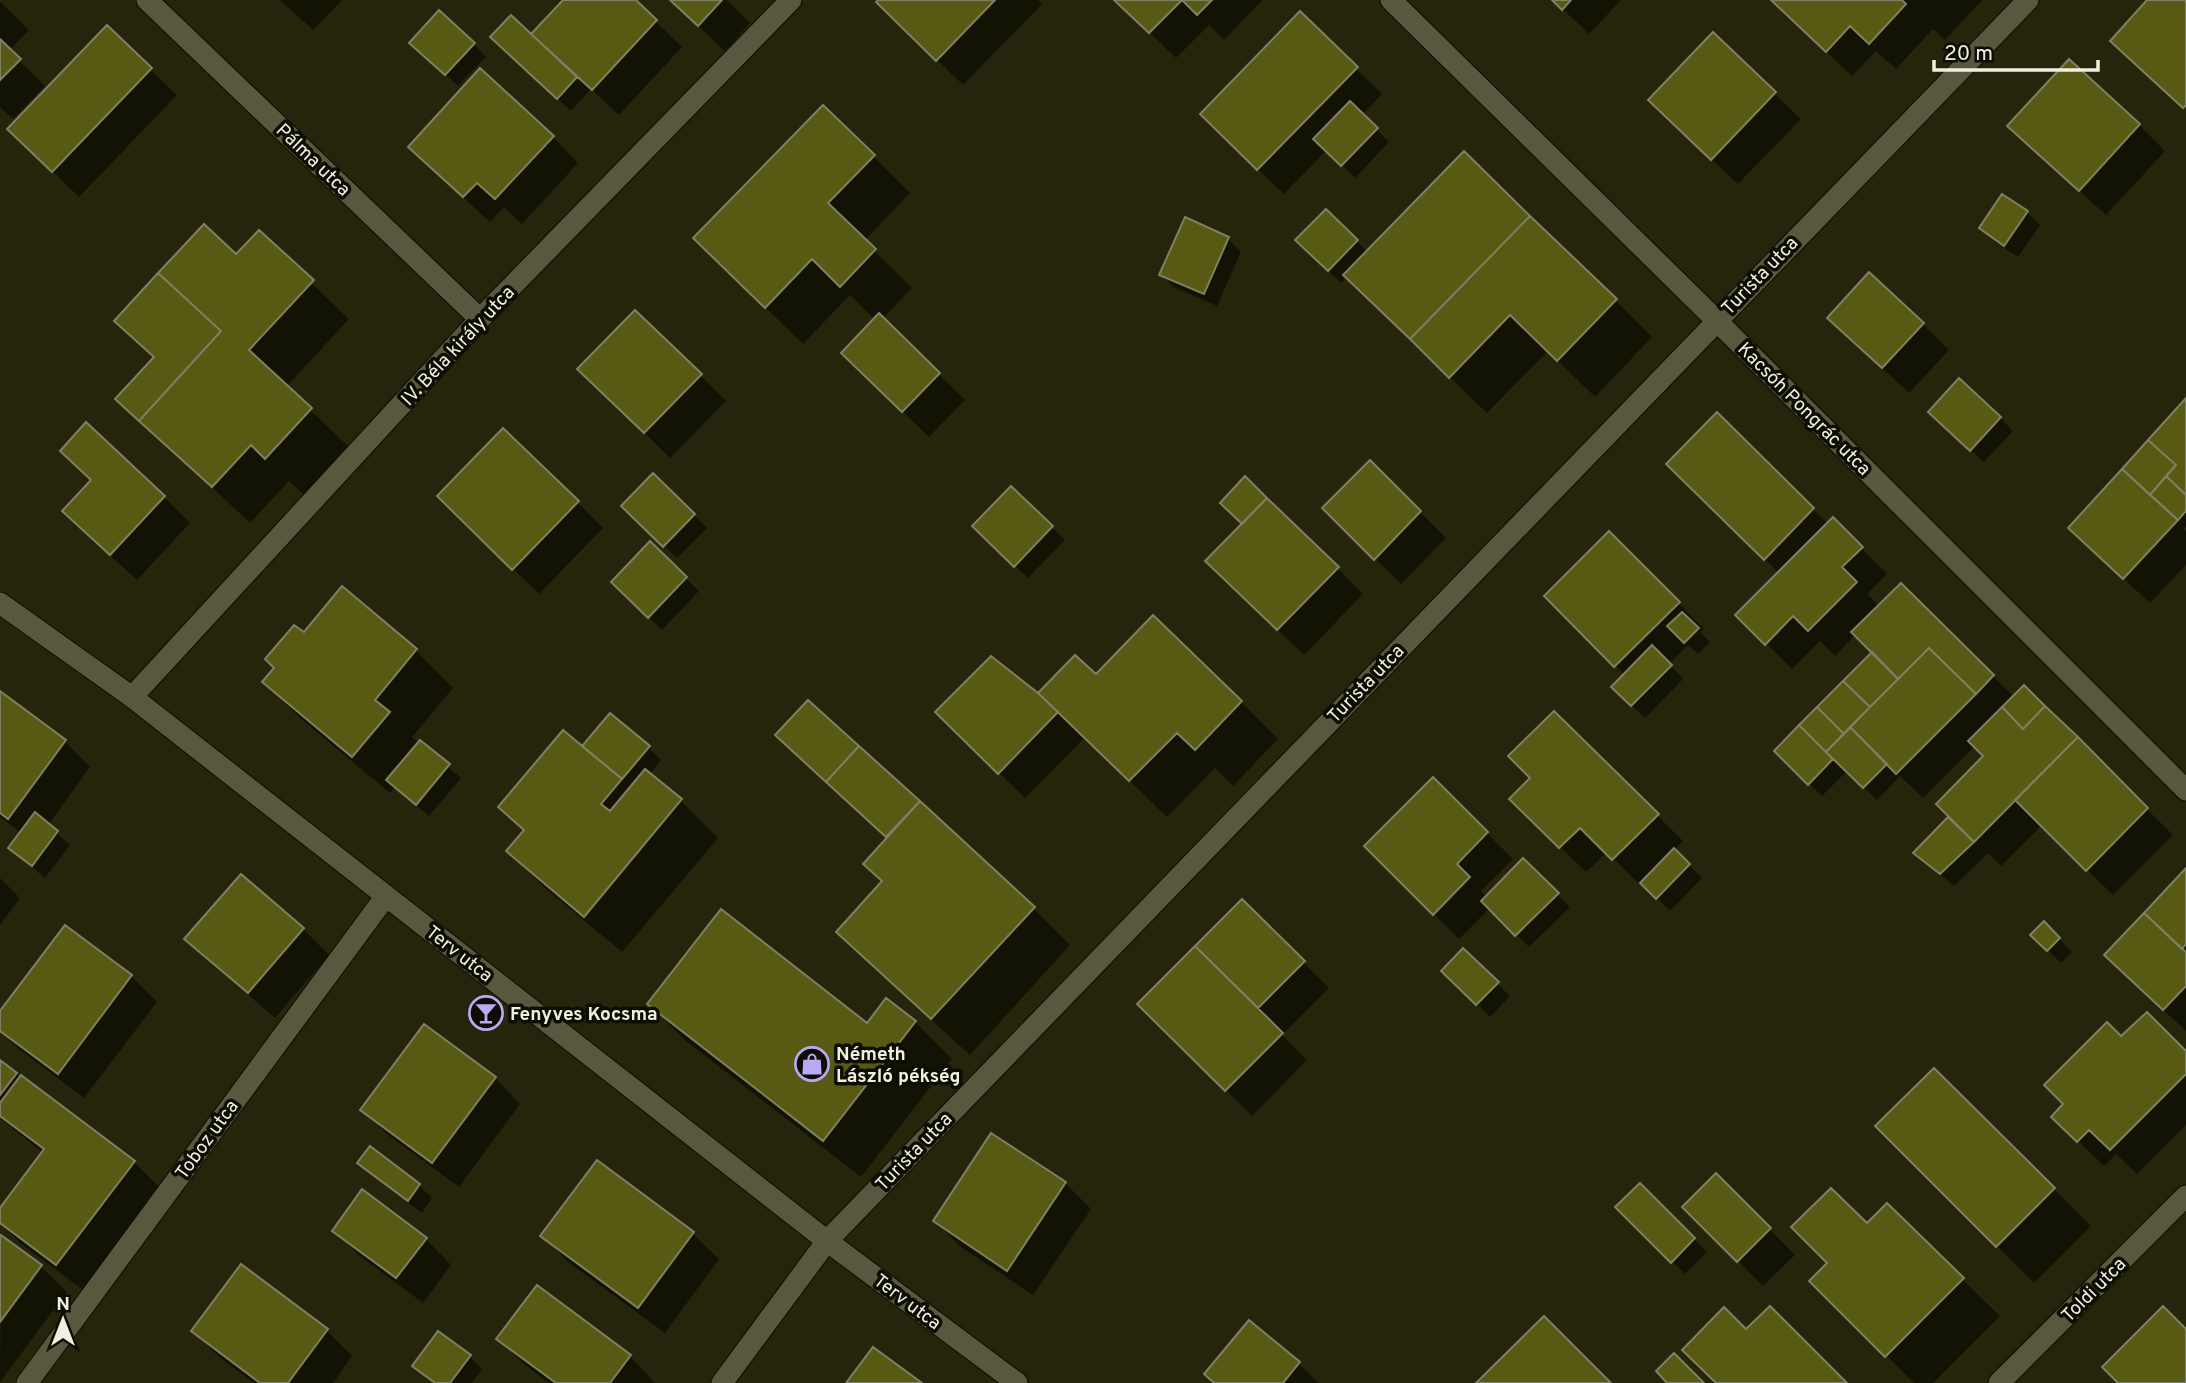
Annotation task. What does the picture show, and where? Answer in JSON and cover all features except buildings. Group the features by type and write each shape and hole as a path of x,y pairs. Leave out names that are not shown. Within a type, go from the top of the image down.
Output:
{"street":[{"name":"Pálma utca","path":"147,0 480,319"},
{"name":"IV. Béla király utca","path":"132,697 480,319 791,0"},
{"name":"Kacsóh Pongrác utca","path":"1391,0 2186,790"},
{"name":"Turista utca","path":"723,1383 827,1241 2028,0"},
{"name":"Terv utca","path":"0,603 132,697 827,1241 1017,1383"},
{"name":"Toboz utca","path":"27,1383 386,895"},
{"name":"Toldi utca","path":"1999,1383 2186,1196"}],"place":[{"name":"Fenyves Kocsma","path":"486,1013"},
{"name":"Németh László pékség","path":"812,1064"}]}
